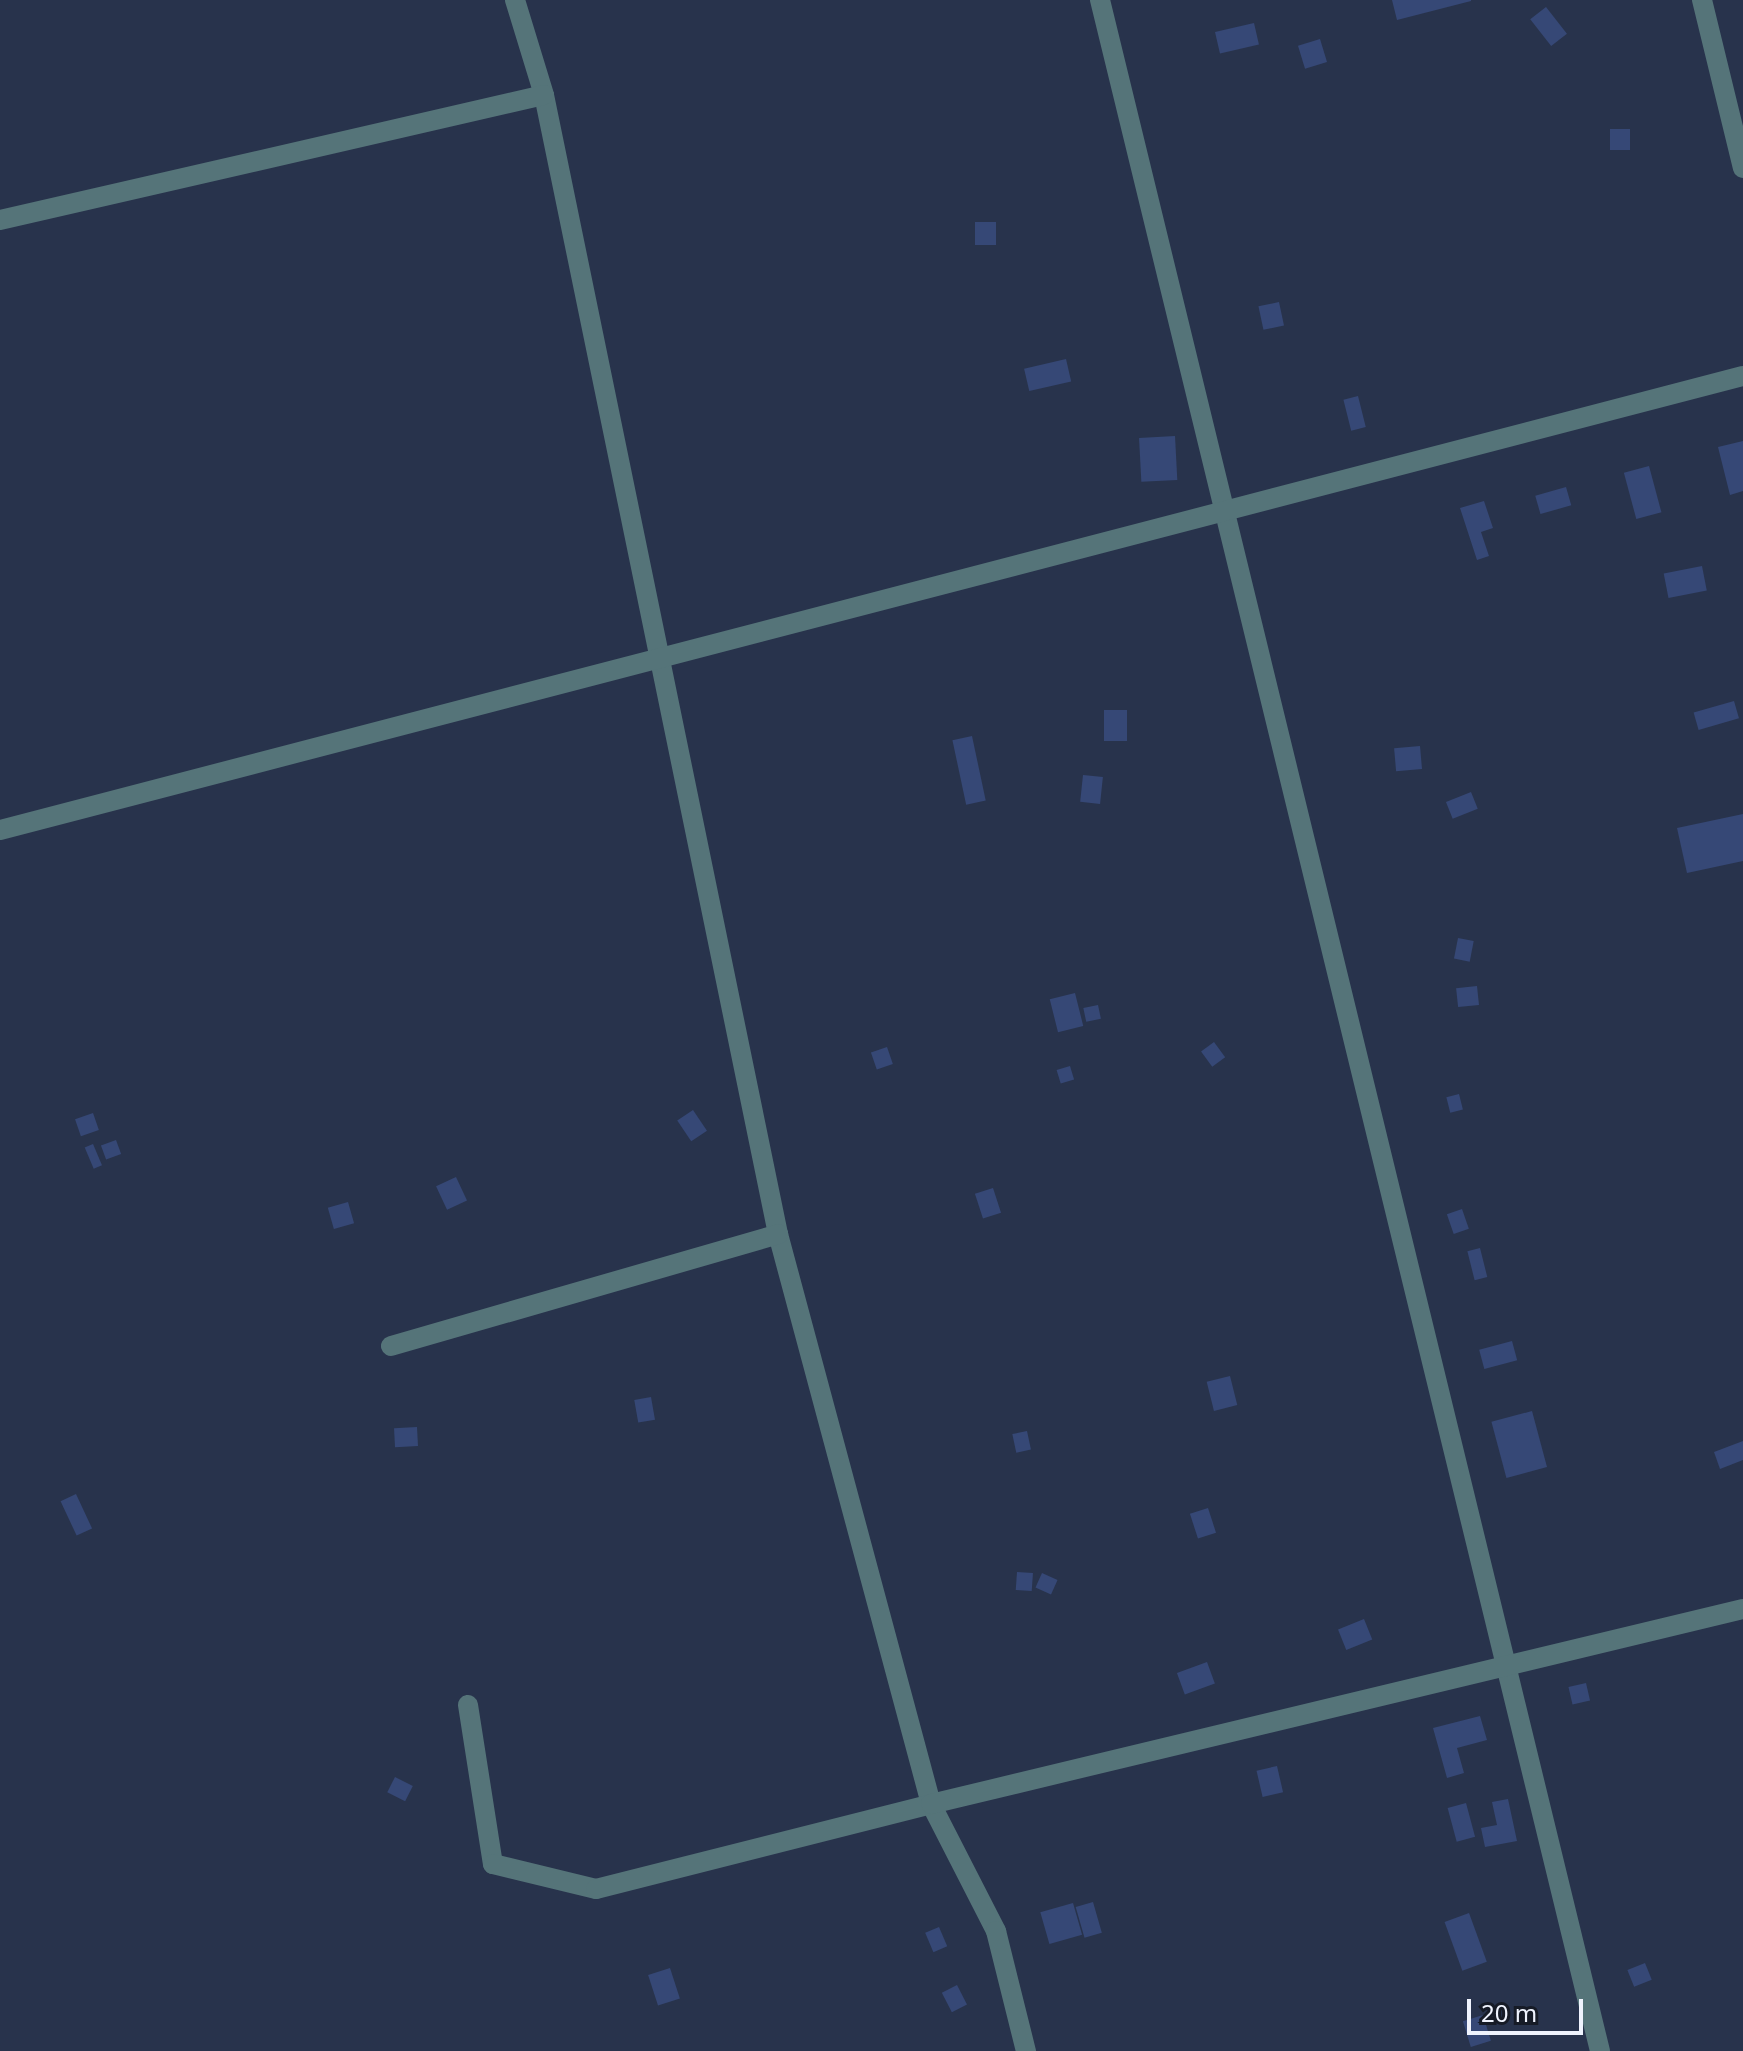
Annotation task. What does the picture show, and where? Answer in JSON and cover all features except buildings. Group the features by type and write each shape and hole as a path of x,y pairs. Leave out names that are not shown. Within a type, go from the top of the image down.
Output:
{"street":[{"path":"515,0 544,95 778,1234 931,1804 996,1931 1026,2051"},
{"path":"1100,0 1600,2051"},
{"path":"1702,0 1743,168"},
{"path":"0,220 544,95"},
{"path":"0,830 1743,376"},
{"path":"391,1346 778,1234"},
{"path":"468,1705 493,1864 596,1889 931,1804 1743,1609"}]}
